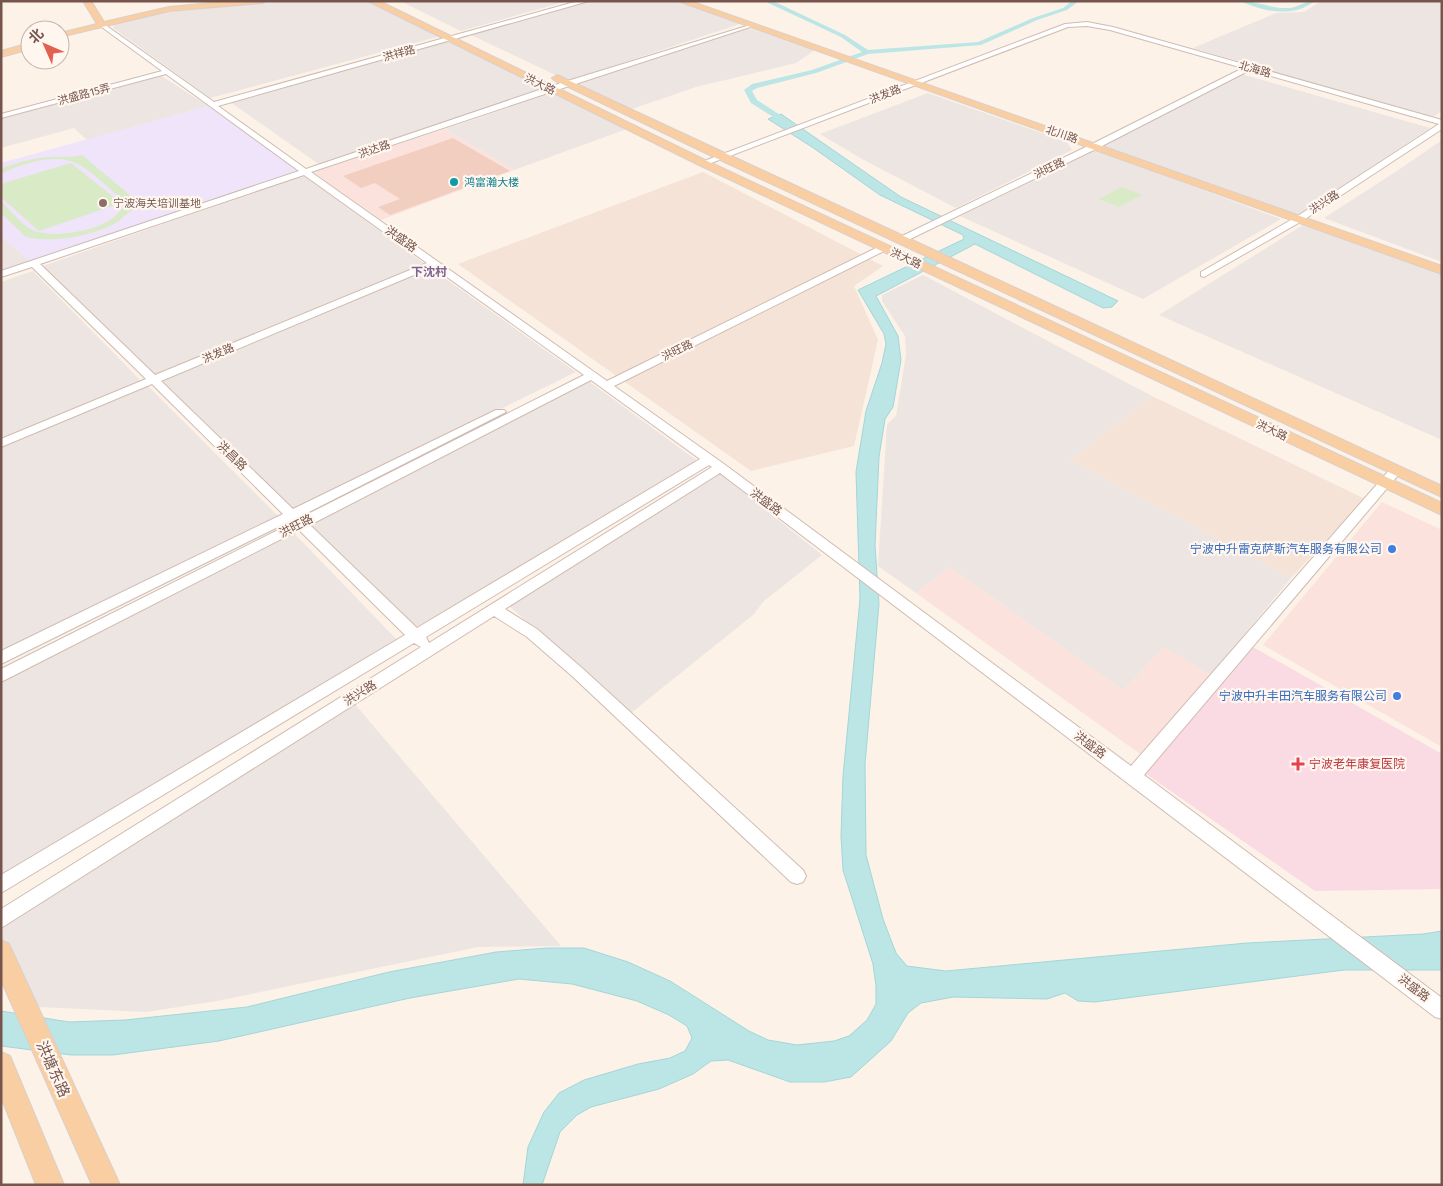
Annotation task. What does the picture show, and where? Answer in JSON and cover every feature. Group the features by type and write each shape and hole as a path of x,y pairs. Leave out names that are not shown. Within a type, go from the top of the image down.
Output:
{"main road":[{"name":"洪盛路","path":"87,1 105,24"},
{"path":"70,34 169,9 262,1"},
{"name":"洪大路","path":"372,1 708,165 1442,510"},
{"name":"洪大路","path":"396,1 725,159 1442,492"},
{"name":"北川路","path":"682,1 748,26 919,84 1442,270"},
{"path":"1,53 20,48"},
{"name":"洪塘东路","path":"1,952 106,1185"},
{"path":"3,1069 50,1185"}],"street":[{"name":"洪祥路","path":"212,105 586,1"},
{"name":"洪盛路","path":"105,24 212,105 714,463 843,558 1442,1010"},
{"name":"洪达路","path":"1,274 551,89 748,26"},
{"name":"洪发路","path":"708,165 1070,27"},
{"name":"北海路","path":"1070,27 1106,31 1246,69 1441,126"},
{"name":"洪旺路","path":"901,240 1095,146 1246,69"},
{"name":"洪盛路15弄","path":"1,116 167,72"},
{"name":"洪兴路","path":"1204,274 1299,219 1441,126"},
{"name":"洪旺路","path":"605,386 883,248"},
{"name":"洪昌路","path":"34,263 429,650"},
{"name":"洪发路","path":"1,443 434,263"},
{"name":"洪旺路","path":"1,676 296,519 587,373"},
{"name":"洪兴路","path":"1,919 429,650 714,463"},
{"name":"洪兴路","path":"1,885 415,636 714,463"},
{"path":"1132,777 1396,470"},
{"name":"洪旺路","path":"1,658 296,519"},
{"path":"493,609 532,633 578,672 797,876"}],"shaded area":[{"path":"287,1 368,1 441,36 210,98 113,28 116,22 158,13"},
{"path":"400,1 568,1 461,31"},
{"path":"590,1 678,1 740,24 568,81 471,35"},
{"path":"1321,1 1442,1 1442,111 1433,117 1193,48 1276,13 1304,12"},
{"path":"749,28 815,50 796,63 696,87 629,110 575,85"},
{"path":"450,40 547,89 320,165 230,102"},
{"path":"1241,74 1430,128 1298,215 1101,146"},
{"path":"160,75 208,106 87,140 74,128 1,148 1,117"},
{"path":"552,93 627,129 514,170 445,129"},
{"path":"928,93 1067,142 1072,150 956,208 862,159 820,134"},
{"name":"宁波海关培训基地","path":"208,106 298,170 32,263 1,236 1,163"},
{"path":"445,129 514,170 381,220 313,172"},
{"path":"1442,140 1442,262 1324,218 1397,171"},
{"path":"1096,150 1281,219 1143,299 960,216"},
{"path":"703,172 883,266 854,286 878,340 854,446 751,471 458,264"},
{"path":"303,175 425,264 155,376 43,266"},
{"path":"1303,225 1442,274 1442,440 1159,315"},
{"path":"1,236 32,263 1,273"},
{"path":"429,267 576,372 294,510 159,380"},
{"path":"33,271 142,382 1,439 1,282"},
{"path":"923,275 1152,396 1070,460 1291,578 1211,675 1164,647 1123,690 949,567 916,593 878,566 887,424 896,416 906,355 905,336 882,301 882,295"},
{"path":"587,380 699,462 417,631 306,524"},
{"path":"147,385 280,518 1,656 1,447"},
{"path":"1152,396 1365,499 1291,578 1070,460"},
{"path":"719,472 822,555 764,601 753,615 631,713 508,605"},
{"name":"宁波中升丰田汽车服务有限公司","path":"1382,502 1442,530 1442,747 1263,645"},
{"path":"291,530 399,642 1,882 1,679"},
{"path":"949,567 1123,690 1164,646 1211,675 1140,754 916,593"},
{"name":"宁波老年康复医院","path":"1253,647 1442,754 1442,889 1315,891 1146,774"},
{"path":"353,702 561,946 478,947 217,1001 146,1012 38,1007 1,937 1,925"}],"green space":[{"path":"82,155 144,207 131,211 116,223 104,229 71,238 59,239 26,237 1,213 1,201 20,221 32,230 55,234 84,230 110,220 119,212 124,203 122,199 94,175 76,163 67,160 48,159 28,163 1,174 1,169 13,164 45,158"},
{"path":"71,163 121,203 39,231 1,197 1,184"},
{"path":"1122,187 1142,195 1119,207 1099,199"}],"water":[{"path":"781,114 901,197 1118,301 1112,307 1103,308 975,244 876,296 898,336 901,360 893,407 885,419 879,457 875,545 879,604 865,764 866,855 883,919 896,953 907,966 946,971 1247,943 1423,934 1442,931 1442,970 1344,970 1095,1002 1078,1001 1065,993 1047,999 953,997 921,1003 908,1013 891,1041 851,1077 824,1082 790,1082 728,1060 711,1061 693,1074 659,1089 591,1107 577,1115 560,1132 542,1185 523,1185 528,1147 544,1112 559,1093 584,1080 638,1064 670,1058 685,1051 692,1038 687,1026 669,1015 637,1001 572,984 519,979 410,998 219,1041 113,1055 71,1055 1,1046 1,1011 69,1022 125,1020 247,1007 389,972 496,952 547,948 584,948 628,962 670,981 749,1031 768,1040 797,1045 834,1041 849,1036 867,1020 876,1004 873,964 843,870 841,836 843,776 860,599 856,472 866,411 882,363 886,344 884,334 858,290 964,239 963,235 880,195 812,147 768,119"}],"building":[{"name":"鸿富瀚大楼","path":"453,138 510,171 390,215 378,207 400,199 375,183 361,188 343,176"}],"waterway":[{"path":"767,1 843,36 867,52"},
{"path":"867,52 979,44 1035,19 1065,9 1076,1"},
{"path":"1244,1 1279,10 1296,9 1311,1"},
{"path":"791,126 754,101 748,90 755,86 814,72 867,52"}],"place":[{"name":"鸿富瀚大楼","path":"454,182"},
{"name":"宁波海关培训基地","path":"103,203"},
{"name":"宁波中升雷克萨斯汽车服务有限公司","path":"1392,549"},
{"name":"宁波中升丰田汽车服务有限公司","path":"1397,696"},
{"name":"宁波老年康复医院","path":"1298,764"}],"district":[{"name":"下沈村","path":"429,272"}]}
